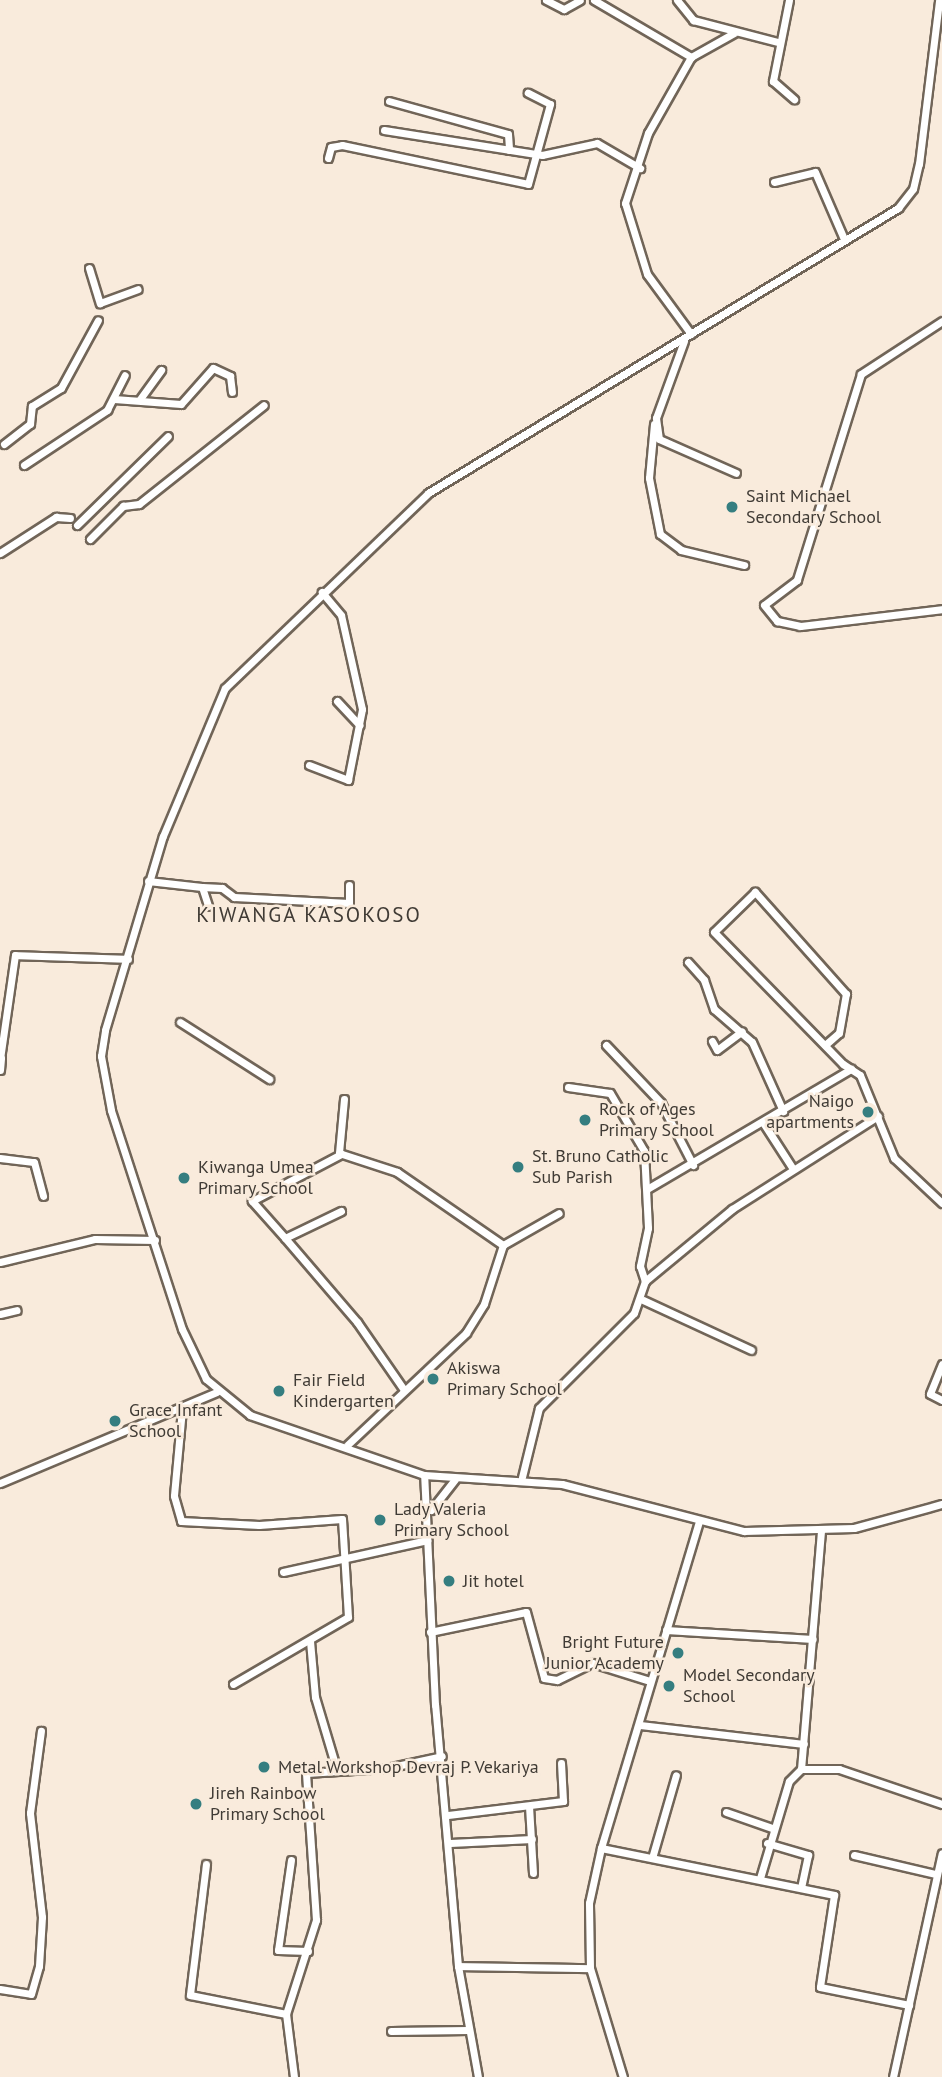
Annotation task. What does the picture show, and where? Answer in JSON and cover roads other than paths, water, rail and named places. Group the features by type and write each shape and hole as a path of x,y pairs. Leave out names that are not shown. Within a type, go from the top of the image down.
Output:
{"street":[{"path":"547,0 564,9 580,0"},
{"path":"594,0 691,57"},
{"path":"677,0 693,20 734,33 778,42"},
{"path":"789,0 778,42 773,81 794,99"},
{"path":"937,0 938,23 913,189 890,215 844,239 684,340 428,493 225,688 148,881 128,959 105,1030 102,1068 192,1356 216,1392 250,1415 347,1444 424,1475 455,1479 522,1477 622,1497 699,1521 744,1531 821,1531 942,1504"},
{"path":"691,334 648,274 625,213 648,133 691,57 734,33"},
{"path":"328,158 331,147 349,146 528,184 533,150 550,104 528,93"},
{"path":"389,101 508,134 509,150"},
{"path":"384,130 509,150 533,150 552,155 597,143 640,168"},
{"path":"774,182 815,172 844,239"},
{"path":"89,268 100,303 138,289"},
{"path":"4,444 30,424 32,406 61,387 97,320"},
{"path":"942,321 861,374 797,580 764,608 777,621 800,626 942,609"},
{"path":"684,340 654,424 649,478 660,534 681,550 744,565"},
{"path":"114,398 181,404 213,368 230,376 232,392"},
{"path":"140,399 162,370"},
{"path":"24,465 102,414 114,398 125,375"},
{"path":"90,539 123,506 139,504 264,405"},
{"path":"654,424 659,439 736,473"},
{"path":"76,525 168,436"},
{"path":"0,553 56,517 70,518"},
{"path":"309,765 348,780 359,725 360,693 341,615 322,592"},
{"path":"337,701 359,725"},
{"path":"148,881 222,888 234,897 349,903 349,885"},
{"path":"202,887 208,906"},
{"path":"825,1045 839,1033 846,994 755,892 715,932 825,1045 860,1075 894,1158 942,1203"},
{"path":"0,1070 15,954 128,959"},
{"path":"688,962 704,980 713,1008 742,1031 783,1111"},
{"path":"0,1000 9,999"},
{"path":"180,1022 269,1079"},
{"path":"712,1041 717,1050 742,1031"},
{"path":"606,1045 661,1103 693,1165"},
{"path":"647,1189 764,1124 851,1069"},
{"path":"522,1477 540,1408 643,1300 645,1281 640,1266 647,1189 644,1151 610,1093 568,1087"},
{"path":"341,1154 344,1098"},
{"path":"645,1281 732,1209 878,1116"},
{"path":"764,1124 793,1169"},
{"path":"404,1390 357,1322 252,1201 341,1154 397,1172 503,1245"},
{"path":"0,1158 34,1162 43,1196"},
{"path":"285,1238 341,1211"},
{"path":"347,1444 475,1320 503,1245 559,1213"},
{"path":"0,1262 95,1239 155,1240"},
{"path":"643,1300 751,1350"},
{"path":"0,1314 17,1310"},
{"path":"942,1364 930,1394 942,1400"},
{"path":"0,1483 182,1409 216,1392"},
{"path":"182,1409 174,1496 181,1521 285,1525 337,1515 348,1616 310,1641 233,1684"},
{"path":"424,1475 431,1510 427,1540 430,1632 448,1815 458,1966 478,2077"},
{"path":"431,1510 455,1479"},
{"path":"621,2077 590,1968 589,1903 601,1849 699,1521"},
{"path":"760,1878 767,1843 789,1781 800,1769 821,1531"},
{"path":"283,1572 427,1540"},
{"path":"430,1632 530,1613 544,1678 557,1680 592,1662 650,1681"},
{"path":"666,1630 813,1639"},
{"path":"310,1641 314,1697 337,1771"},
{"path":"640,1725 804,1744"},
{"path":"0,1989 31,1994 39,1966 42,1917 30,1813 41,1731"},
{"path":"294,2077 286,2014 308,1951 316,1904 306,1773 442,1756"},
{"path":"448,1815 565,1799 561,1763"},
{"path":"800,1769 839,1769 942,1804"},
{"path":"652,1858 676,1775"},
{"path":"529,1806 533,1873"},
{"path":"726,1812 772,1828"},
{"path":"450,1843 532,1839"},
{"path":"767,1843 808,1855 802,1884"},
{"path":"601,1849 802,1884 834,1895 837,1902 820,1986 909,2005"},
{"path":"893,2077 935,1874 942,1853"},
{"path":"854,1855 935,1874"},
{"path":"291,1860 278,1950 308,1951"},
{"path":"206,1864 190,1995 286,2014"},
{"path":"458,1966 590,1968"},
{"path":"391,2031 468,2030"}],"place":[{"name":"Saint Michael Secondary School","path":"732,507"},
{"name":"Naigo apartments","path":"868,1112"},
{"name":"Rock of Ages Primary School","path":"585,1120"},
{"name":"St. Bruno Catholic Sub Parish","path":"518,1167"},
{"name":"Kiwanga Umea Primary School","path":"184,1178"},
{"name":"Akiswa Primary School","path":"433,1379"},
{"name":"Fair Field Kindergarten","path":"279,1391"},
{"name":"Grace Infant School","path":"115,1421"},
{"name":"Lady Valeria Primary School","path":"380,1520"},
{"name":"Jit hotel","path":"449,1581"},
{"name":"Bright Future Junior Academy","path":"678,1653"},
{"name":"Model Secondary School","path":"669,1686"},
{"name":"Metal Workshop Devraj P. Vekariya","path":"264,1767"},
{"name":"Jireh Rainbow Primary School","path":"196,1804"}],"district":[{"name":"KIWANGA KASOKOSO","path":"309,915"}]}
